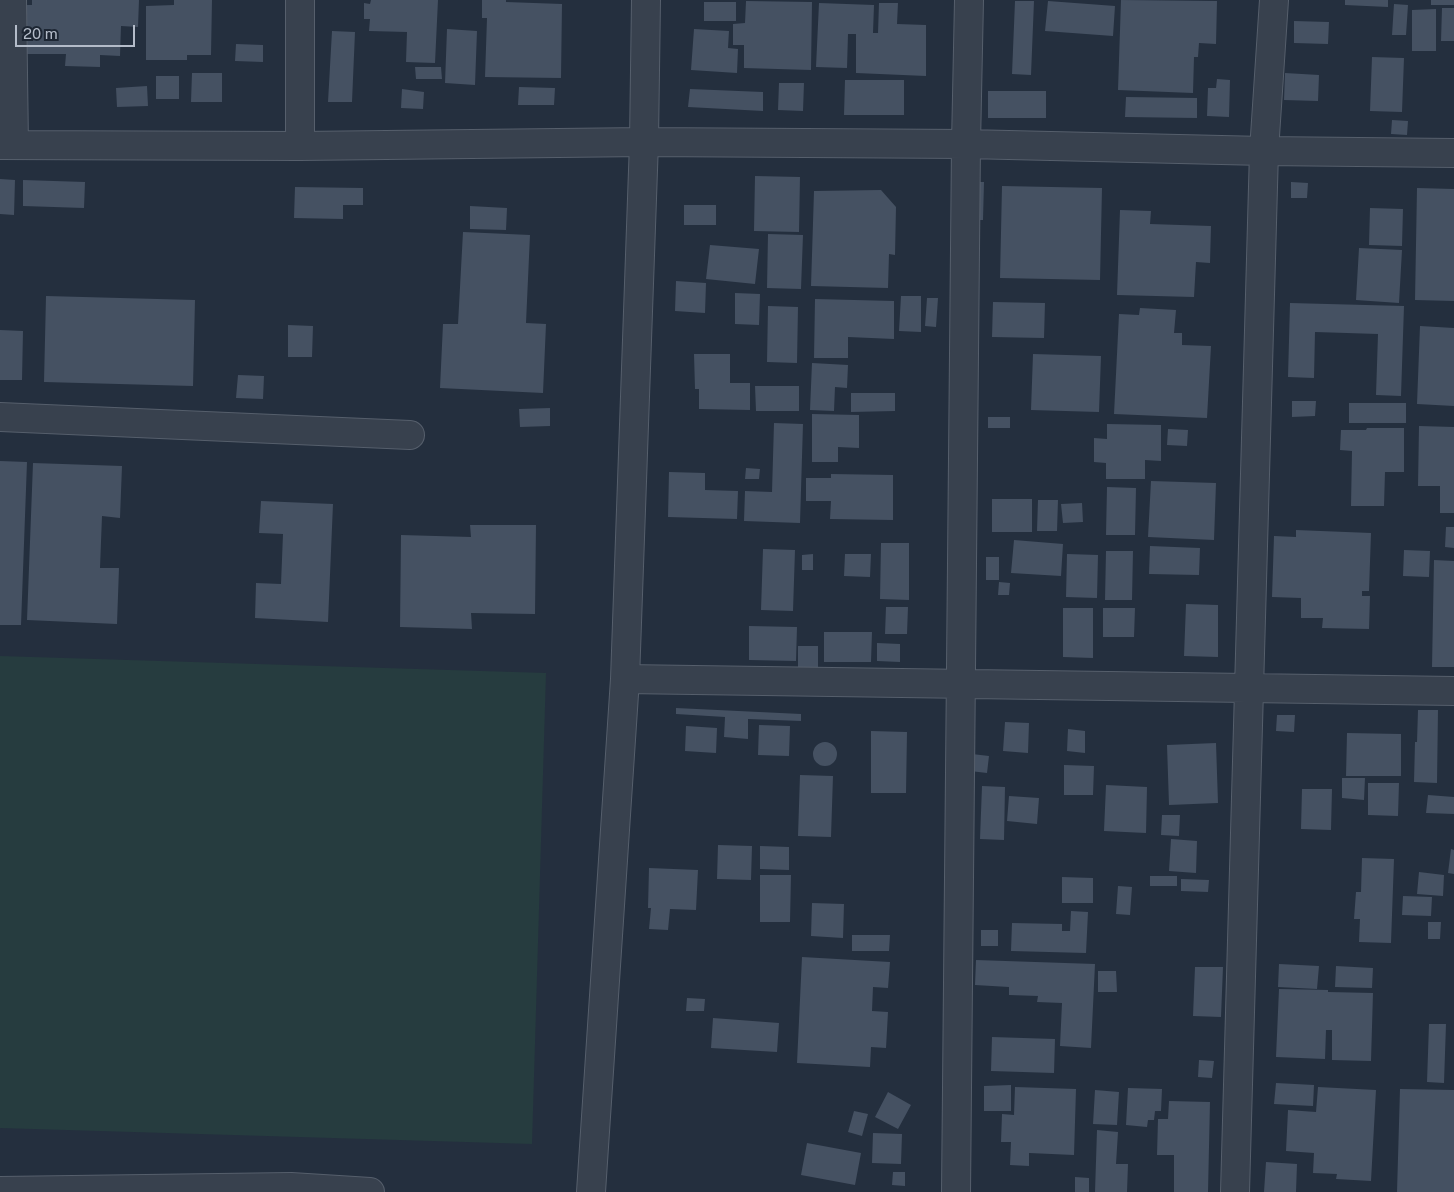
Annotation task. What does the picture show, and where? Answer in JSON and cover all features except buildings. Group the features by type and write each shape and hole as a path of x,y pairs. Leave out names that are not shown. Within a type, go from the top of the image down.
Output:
{"street":[{"path":"12,0 7,145 300,146 644,142 966,144 1264,151 1454,153"},
{"path":"300,0 300,146"},
{"path":"591,1192 625,679 644,142 646,0"},
{"path":"956,1192 969,0"},
{"path":"1235,1192 1264,151 1274,0"},
{"path":"0,417 410,435"},
{"path":"625,679 1454,691"},
{"path":"0,1191 291,1190 370,1192"}],"green space":[{"path":"0,656 546,673 532,1144 0,1128"}]}
